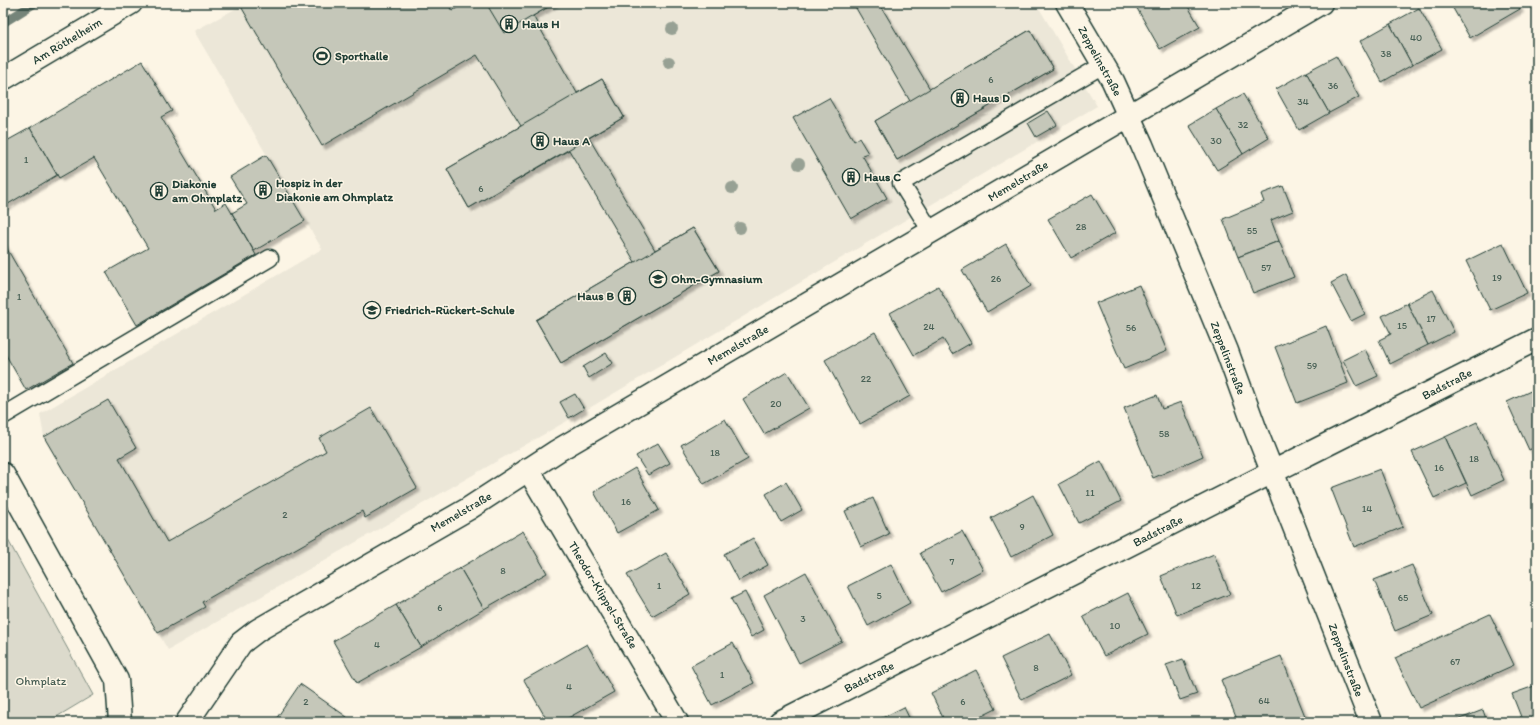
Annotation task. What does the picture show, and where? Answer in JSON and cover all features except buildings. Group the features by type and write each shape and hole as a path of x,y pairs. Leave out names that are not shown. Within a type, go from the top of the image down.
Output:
{"street":[{"name":"Am Röthelheim","path":"3,79 131,3"},
{"name":"Zeppelinstraße","path":"1067,3 1103,64 1129,116 1226,351 1370,722"},
{"name":"Memelstraße","path":"186,722 241,643 258,630 468,509 502,488 528,469 1322,3"},
{"name":"Badstraße","path":"780,722 1537,339"},
{"name":"Theodor-Klippel-Straße","path":"528,469 678,722"},
{"path":"3,474 117,680 120,722"}],"lane":[{"path":"932,233 901,183 1103,64"},
{"path":"3,416 270,258"}],"shaded area":[{"path":"236,3 1036,3 1097,106 586,410 168,650 44,437 40,414 322,249 194,31 239,7"}],"green space":[{"name":"Ohmplatz","path":"3,531 93,695 48,722 3,722"}],"waterway":[{"path":"3,23 35,3"}],"place":[{"name":"Haus H","path":"509,24"},
{"name":"Sporthalle","path":"322,56"},
{"name":"Haus D","path":"960,98"},
{"name":"Haus A","path":"540,141"},
{"name":"Haus C","path":"851,177"},
{"name":"Hospiz in der Diakonie am Ohmplatz","path":"263,190"},
{"name":"Diakonie am Ohmplatz","path":"159,191"},
{"name":"Ohm-Gymnasium","path":"658,279"},
{"name":"Haus B","path":"627,296"},
{"name":"Friedrich-Rückert-Schule","path":"372,310"}]}
